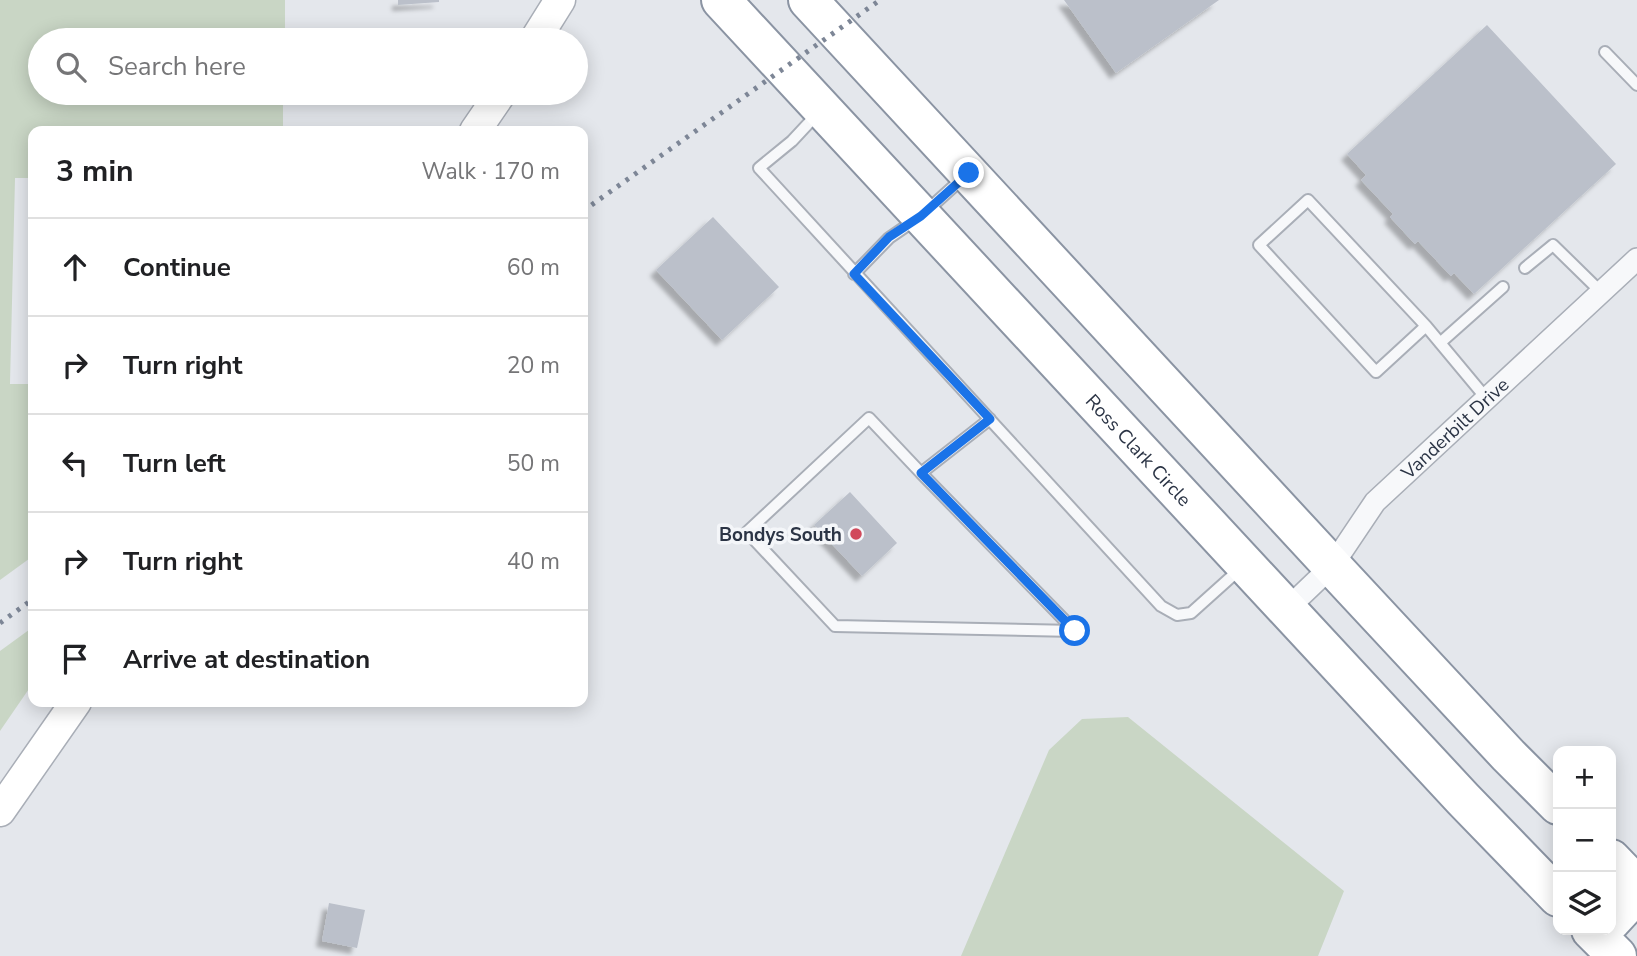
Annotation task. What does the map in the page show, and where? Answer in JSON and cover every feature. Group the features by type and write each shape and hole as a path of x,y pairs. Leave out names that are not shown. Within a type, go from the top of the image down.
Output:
{"highway":[{"name":"Ross Clark Circle","path":"721,0 1463,799 1553,892"},
{"path":"808,0 1553,801"},
{"path":"1616,864 1637,886"},
{"path":"1616,919 1637,893"}],"street":[{"path":"542,28 560,0"},
{"path":"478,126 493,105"},
{"name":"Vanderbilt Drive","path":"1287,609 1332,566 1375,502 1637,259"},
{"path":"0,811 73,707"}],"lane":[{"path":"1605,52 1637,86"},
{"path":"822,109 792,141 759,169 1161,606 1177,615 1191,613 1245,564"},
{"path":"854,274 889,237 921,216 969,173"},
{"path":"1426,326 1376,372 1259,245 1308,200 1426,326 1486,398"},
{"path":"1525,268 1553,245 1601,292"},
{"path":"1440,343 1503,287"},
{"path":"869,418 921,473 989,542 1075,631 835,626 747,532 869,418"},
{"path":"921,473 990,419"}],"green space":[{"path":"0,0 285,0 285,28 28,28 28,105 283,105 283,126 28,126 28,178 15,178 10,384 28,384 28,560 0,580"},
{"path":"28,631 28,690 0,731 0,651"},
{"path":"1128,717 1344,891 1318,956 961,956 1049,750 1082,719"}],"building":[{"path":"398,0 439,0 439,2 398,5"},
{"path":"1064,0 1219,0 1116,73"},
{"path":"1487,25 1616,164 1474,294 1454,273 1451,276 1418,241 1415,244 1390,217 1393,214 1361,180 1366,175 1347,154"},
{"path":"713,217 779,287 722,340 656,270"},
{"name":"Bondys South","path":"850,492 897,543 862,576 814,525"},
{"path":"329,903 365,910 357,948 322,941"}],"railway":[{"path":"588,207 880,0"},
{"path":"0,623 28,603"}],"place":[{"name":"Bondys South","path":"856,534"}],"route":[{"path":"969,173 921,216 889,237 854,274 990,419 921,473 1075,631"}]}
